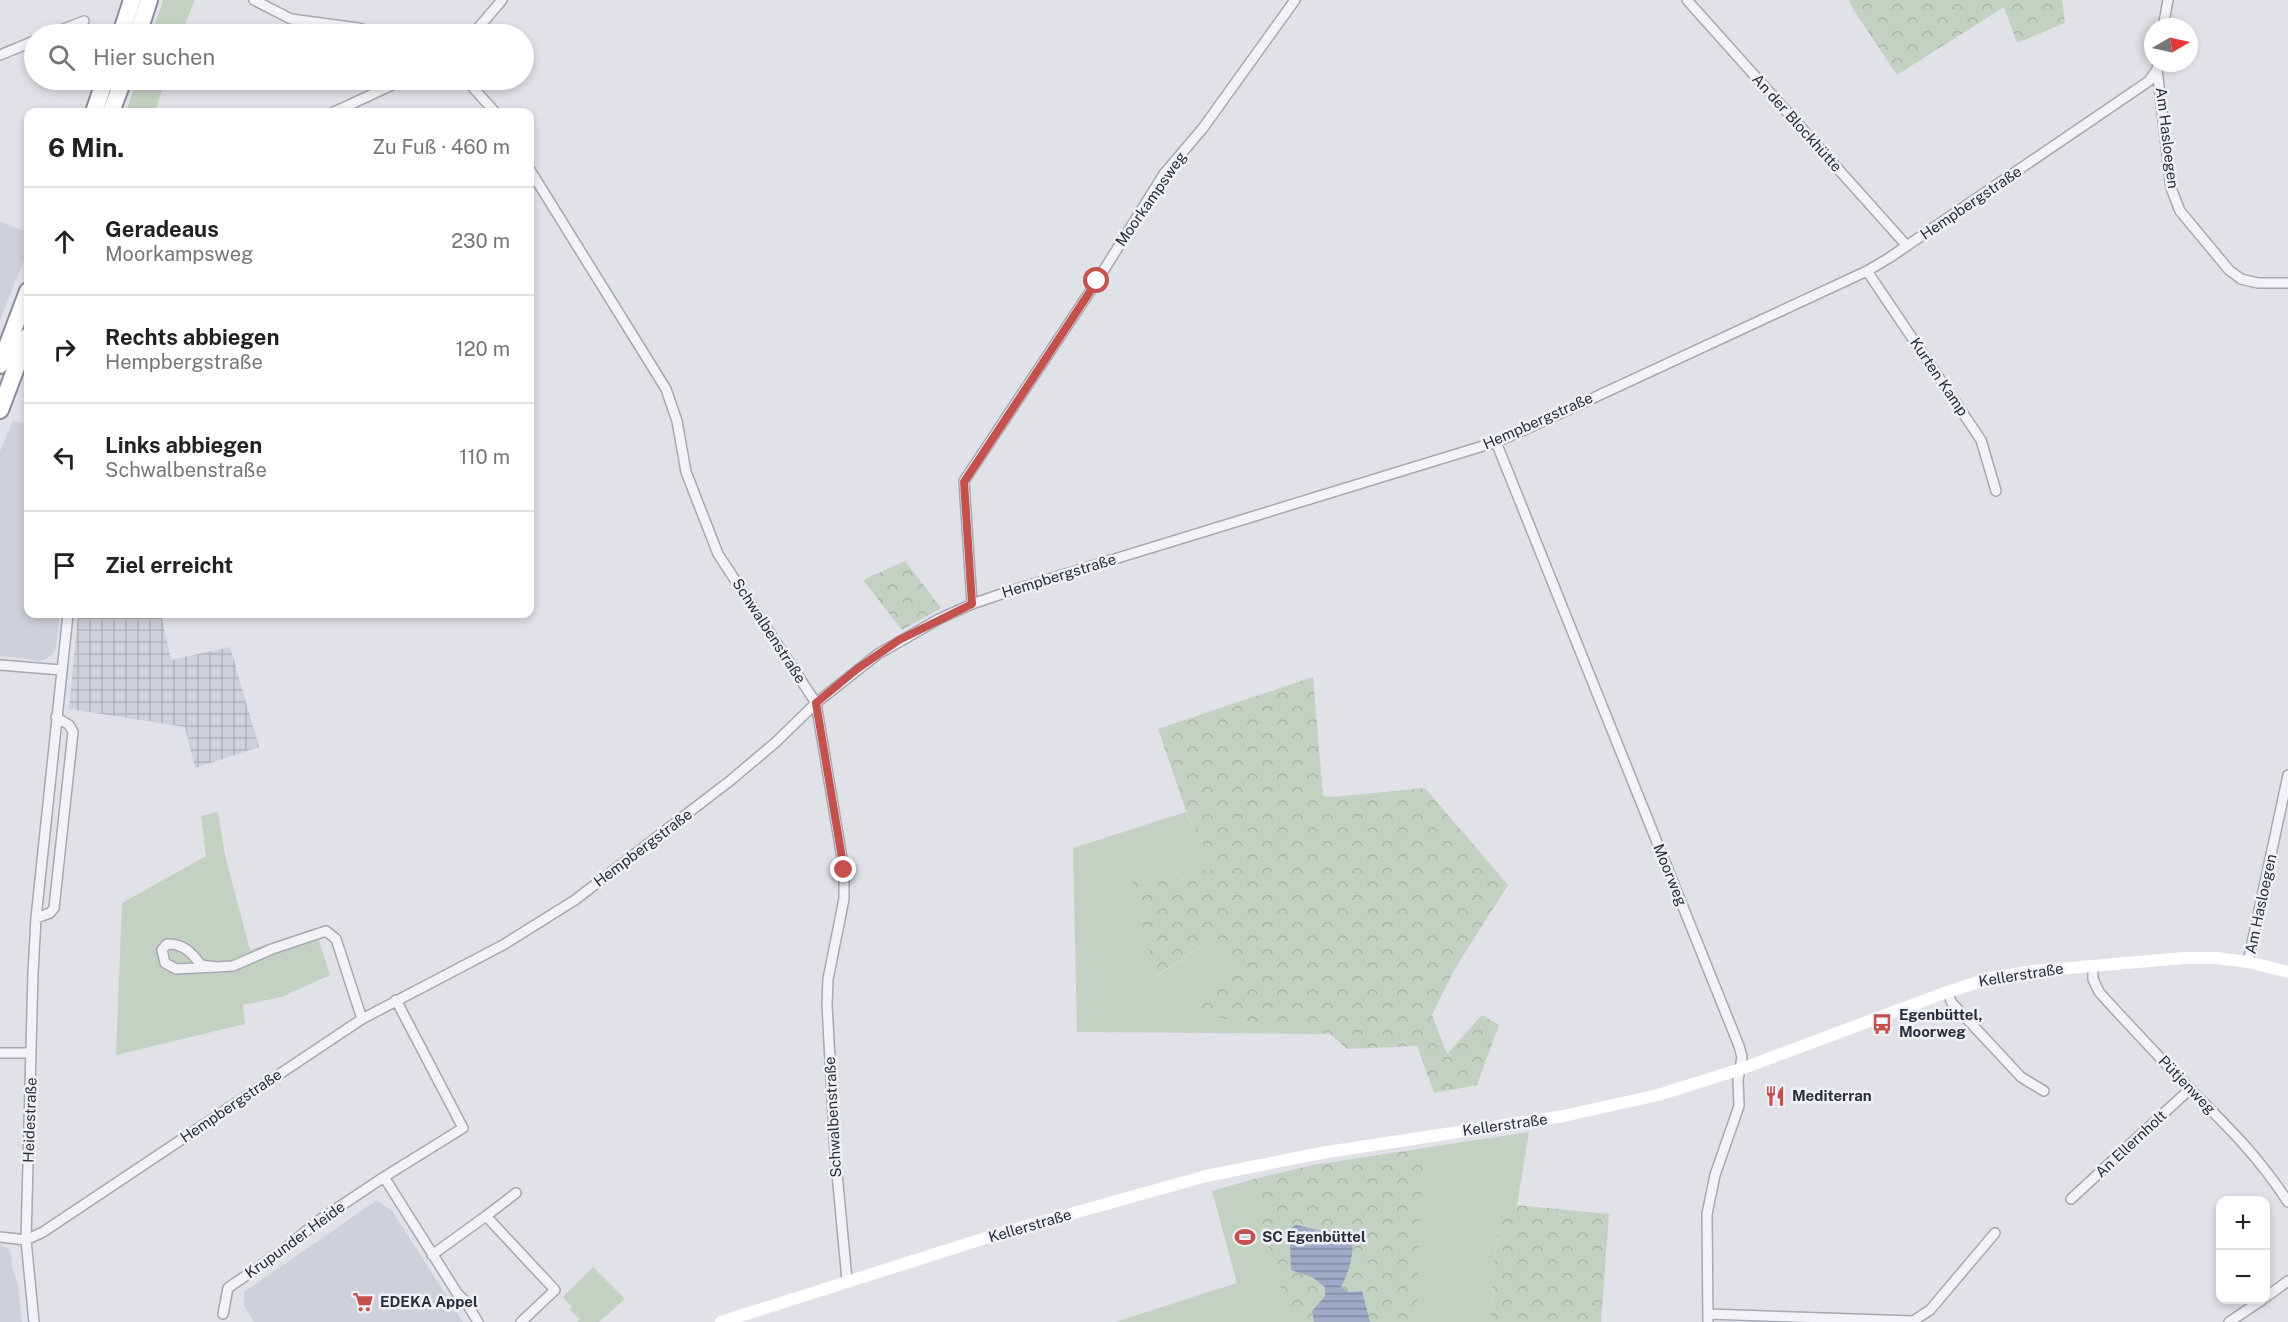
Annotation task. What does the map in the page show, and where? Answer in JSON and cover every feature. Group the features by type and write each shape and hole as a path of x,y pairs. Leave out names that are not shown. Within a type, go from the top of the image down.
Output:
{"highway":[{"path":"124,24 132,0"},
{"path":"141,24 149,0"},
{"path":"95,108 102,90"},
{"path":"112,108 119,90"},
{"path":"0,365 24,302"},
{"path":"0,410 24,347"}],"main road":[{"name":"Kellerstraße","path":"721,1322 994,1235 1206,1176 1321,1152 1573,1114 1658,1095 1741,1069 1970,983 2010,974 2184,958 2217,958 2248,962 2288,972"}],"street":[{"path":"254,0 291,19 328,24"},
{"path":"482,24 502,0"},
{"name":"Moorkampsweg","path":"972,604 964,482 1097,281 1164,174 1238,81 1295,0"},
{"name":"An der Blockhütte","path":"1687,0 1907,246"},
{"path":"2165,18 2168,0"},
{"path":"76,24 84,21"},
{"path":"0,55 24,45"},
{"name":"Hempbergstraße","path":"26,1240 43,1232 362,1019 503,945 575,900 731,780 776,742 816,703 857,669 899,640 972,604 1496,442 1867,271 2127,97 2149,81 2154,72"},
{"name":"Am Hasloegen","path":"2158,72 2171,188 2180,211 2229,270 2241,279 2258,283 2288,283"},
{"path":"343,108 381,90"},
{"path":"475,90 491,108"},
{"name":"Schwalbenstraße","path":"534,176 666,389 677,421 686,472 718,554 816,703 844,870 844,898 828,979 827,1005 835,1152 848,1280"},
{"name":"Kurten Kamp","path":"1867,271 1981,440 1996,491"},
{"name":"Moorweg","path":"1496,442 1742,1057 1738,1080 1739,1106 1715,1175 1707,1214 1708,1318"},
{"name":"Heidestraße","path":"33,1322 26,1240 36,918 68,618"},
{"path":"0,665 61,670"},
{"path":"36,918 50,913 54,908 73,732 69,725 56,717"},
{"name":"Am Hasloegen","path":"2248,962 2288,775"},
{"path":"216,968 201,965 192,952 175,944 167,944 162,950 165,963 177,969 216,968 233,966 272,949 326,931 336,939 362,1019"},
{"name":"Pütjenweg","path":"2093,966 2093,979 2099,992 2190,1089 2240,1137 2288,1202"},
{"path":"1947,992 1952,1003 2021,1077 2044,1091"},
{"name":"Krupunder Heide","path":"223,1314 228,1288 321,1219 463,1128 396,1000"},
{"path":"0,1053 31,1053"},
{"name":"An Ellernholt","path":"2071,1199 2190,1089"},
{"path":"384,1177 456,1293 466,1302 478,1322"},
{"path":"432,1255 516,1193"},
{"path":"486,1216 555,1290 521,1322"},
{"path":"1708,1318 1913,1321 1930,1310 1995,1233"},
{"path":"0,1237 26,1240"},
{"path":"2270,1294 2288,1281"},
{"path":"2229,1322 2255,1304"}],"shaded area":[{"path":"0,221 24,231 24,260 0,320"},
{"path":"13,420 24,424 24,618 60,618 56,649 52,655 42,661 0,656 0,451"},
{"path":"78,618 162,618 171,660 230,647 259,747 195,768 185,727 69,709"},
{"path":"377,1200 393,1212 463,1322 254,1322 244,1305 244,1292"},
{"path":"0,1244 9,1249 11,1254 12,1267 18,1284 22,1322 0,1322"}],"green space":[{"path":"163,0 195,0 185,24 155,24"},
{"path":"1849,0 2062,0 2065,23 2017,43 2004,7 1897,75"},
{"path":"134,90 162,90 156,108 127,108"},
{"path":"905,561 941,608 902,630 863,580"},
{"path":"1313,677 1323,796 1425,788 1508,885 1454,970 1432,1015 1447,1054 1482,1015 1499,1025 1477,1085 1434,1093 1417,1046 1347,1049 1330,1034 1190,1014 1232,974 1216,936 1155,977 1131,877 1215,869 1186,811 1158,729"},
{"path":"218,812 225,855 250,950 315,928 330,975 282,997 243,1005 245,1024 116,1055 122,903 206,856 201,816"},
{"path":"1186,812 1215,869 1132,877 1156,977 1216,936 1232,974 1190,1014 1330,1034 1077,1032 1073,848"},
{"path":"1529,1132 1517,1205 1499,1211 1490,1322 1416,1322 1424,1148"},
{"path":"1424,1148 1416,1322 1290,1322 1250,1180 1313,1165"},
{"name":"SC Egenbüttel","path":"1250,1180 1290,1322 1115,1322 1237,1283 1212,1191"},
{"path":"1517,1205 1609,1214 1601,1322 1490,1322 1499,1211"},
{"path":"593,1267 625,1299 599,1322 577,1322 580,1319 570,1310 572,1307 563,1297"}],"water":[{"path":"1296,1225 1352,1238 1350,1264 1341,1287 1349,1292 1362,1291 1370,1322 1314,1322 1312,1311 1325,1296 1325,1287 1312,1277 1291,1270 1290,1246 1283,1234"}],"place":[{"name":"Egenbüttel, Moorweg","path":"1882,1024"},
{"name":"Mediterran","path":"1775,1096"},
{"name":"SC Egenbüttel","path":"1245,1237"},
{"name":"EDEKA Appel","path":"363,1302"}],"route":[{"path":"844,870 816,703 857,669 899,640 972,604 964,482 1097,281"}]}
